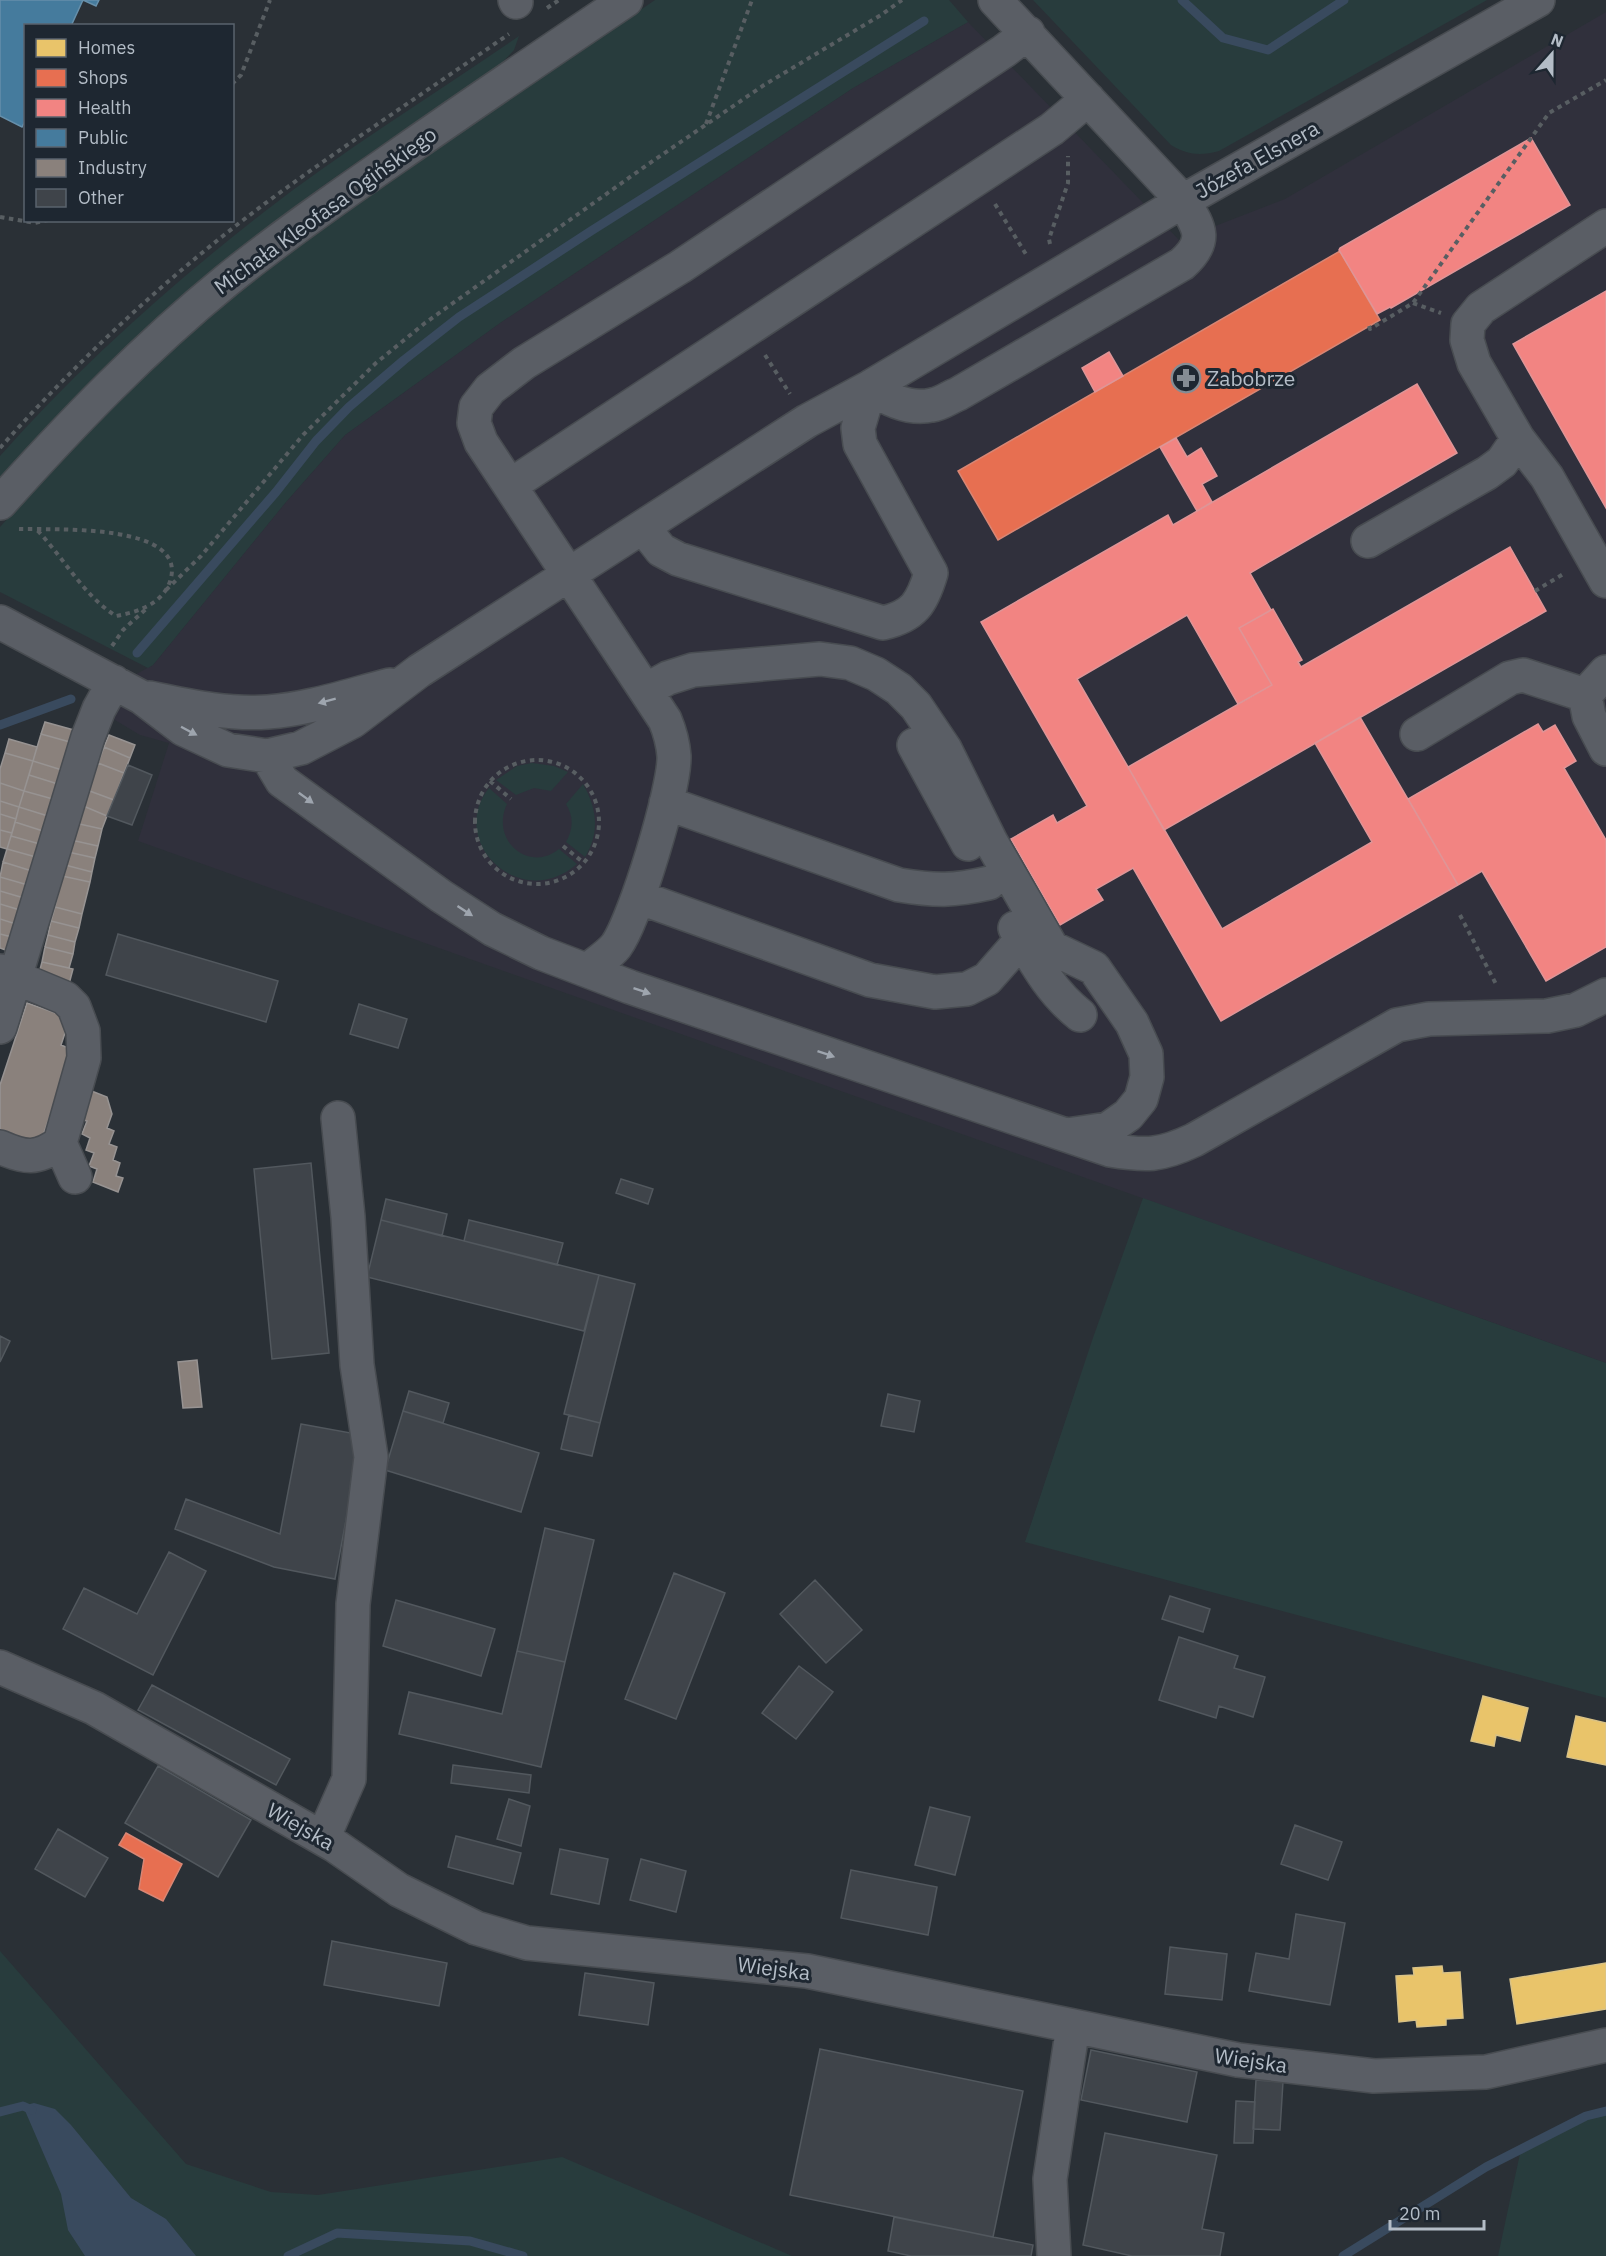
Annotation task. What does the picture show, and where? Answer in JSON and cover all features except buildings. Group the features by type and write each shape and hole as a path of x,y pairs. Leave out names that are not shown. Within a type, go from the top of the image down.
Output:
{"street":[{"name":"Michała Kleofasa Ogińskiego","path":"0,503 89,406 148,348 225,282 282,237 626,0"},
{"name":"Józefa Elsnera","path":"995,0 1183,201 1538,0"},
{"path":"588,970 615,947 627,927 638,897 666,802 674,758 672,739 665,720 646,690 481,442 474,423 476,407 490,389 524,363 680,267 1028,33"},
{"path":"511,485 1052,129 1089,99"},
{"path":"0,622 117,684 183,729 228,750 267,756 301,748 353,721 404,681 807,421 870,387 1183,201 1197,224 1200,240 1195,253 1182,264 958,394 932,406 904,404 885,398 870,387"},
{"path":"1606,226 1481,308 1468,324 1467,340 1474,363 1518,439 1547,477 1606,581"},
{"path":"643,527 661,550 678,559 883,623 901,619 915,608 924,596 931,573 860,444 858,428 870,387"},
{"path":"1368,541 1487,473 1502,462 1518,439"},
{"path":"646,690 668,678 693,670 820,659 850,663 876,674 899,689 916,706 945,749 991,842 1052,948 1094,968 1132,1023 1146,1054 1147,1077 1141,1099 1128,1115 1108,1129 1065,1135"},
{"path":"1417,734 1510,678 1523,675 1596,684 1589,716 1606,749"},
{"path":"117,684 193,707 230,712 268,712 307,707 404,681"},
{"path":"0,1027 8,974 48,863 88,737 99,709 117,684"},
{"path":"914,746 989,883 1043,975 1061,1000 1080,1015"},
{"path":"267,756 282,781 441,896 492,929 541,953 630,987 1065,1135 1110,1150 1141,1156 1170,1151 1194,1140 1397,1025 1429,1019 1547,1016 1576,1010 1606,995"},
{"path":"666,802 899,885 927,890 956,890 989,883"},
{"path":"638,897 870,980 935,992 967,989 987,979 1022,939"},
{"path":"8,974 65,998 74,1007 83,1031 84,1058 60,1143 75,1177"},
{"path":"323,1838 350,1779 352,1604 371,1457 357,1365 348,1217 338,1118"},
{"path":"0,1147 23,1156 40,1156 60,1143"},
{"name":"Wiejska","path":"0,1667 94,1708 323,1838 399,1890 476,1928 527,1943 807,1971 1238,2060 1374,2076 1486,2072 1606,2045"},
{"path":"1054,2256 1050,2178 1073,2026"}],"path":[{"path":"234,82 241,75 270,0"},
{"path":"706,125 752,0"},
{"path":"117,684 123,630 201,556 303,435 376,363 487,277 706,125 764,85 902,0"},
{"path":"1369,326 1370,329 1413,303 1549,113 1606,80"},
{"path":"1051,280 1049,239 1068,183 1069,157 1064,148"},
{"path":"0,217 24,221"},
{"path":"748,329 807,421"},
{"path":"150,605 116,616 101,606 37,530 128,535 149,541 162,549 172,562 172,576 166,590"},
{"path":"533,760 562,766 578,777 591,792 599,822 596,842 584,863 562,879 542,884 512,879 495,868 483,854 475,826 477,806 490,781 514,765 533,760"},
{"path":"490,781 511,799"},
{"path":"563,846 584,863"},
{"path":"1460,915 1467,933 1504,998 1507,1018"}],"shaded area":[{"path":"1606,12 1606,1363 138,841 169,743 140,735 85,702 153,665 286,502 345,435 500,323 853,88 968,22 1179,240 1285,199"}],"green space":[{"path":"655,0 949,0 968,22 853,88 500,323 345,435 286,502 153,665 148,668 0,592 0,527 103,415 163,358 234,296 291,252 383,186"},
{"path":"1033,0 1487,0 1219,151 1200,154 1188,153 1171,145"},
{"path":"519,36 514,50 501,64 297,205 197,284 63,410 0,478 0,456 30,423 126,328 194,269 264,212 326,166"},
{"path":"532,763 554,766 568,772 551,791 534,788 516,795 496,780 517,766"},
{"path":"583,784 594,811 595,820 593,839 585,857 566,842 572,823 566,804"},
{"path":"489,788 507,804 503,817 504,829 515,849 524,855 535,857 547,856 559,849 577,864 555,877 534,880 513,876 496,865 483,849 477,830 478,809"},
{"path":"1143,1198 1606,1363 1606,1698 1025,1542 1094,1335"},
{"path":"0,1951 186,2164 271,2192 318,2195 562,2157 792,2256 0,2256"},
{"path":"1606,2111 1606,2256 1498,2256 1521,2149 1586,2116"}],"water":[{"path":"34,2103 55,2109 131,2198 166,2219 196,2256 85,2256 68,2230 61,2194 23,2106"}],"waterway":[{"path":"1182,0 1223,38 1268,50 1344,0"},
{"path":"137,653 276,492 316,441 349,407 404,360 459,317 924,21"},
{"path":"0,725 71,699"},
{"path":"0,2112 23,2106 32,2110"},
{"path":"1343,2256 1486,2167 1586,2116 1606,2111"},
{"path":"288,2256 337,2233 470,2241 523,2256"}],"place":[{"name":"Zabobrze","path":"1186,378"}]}
